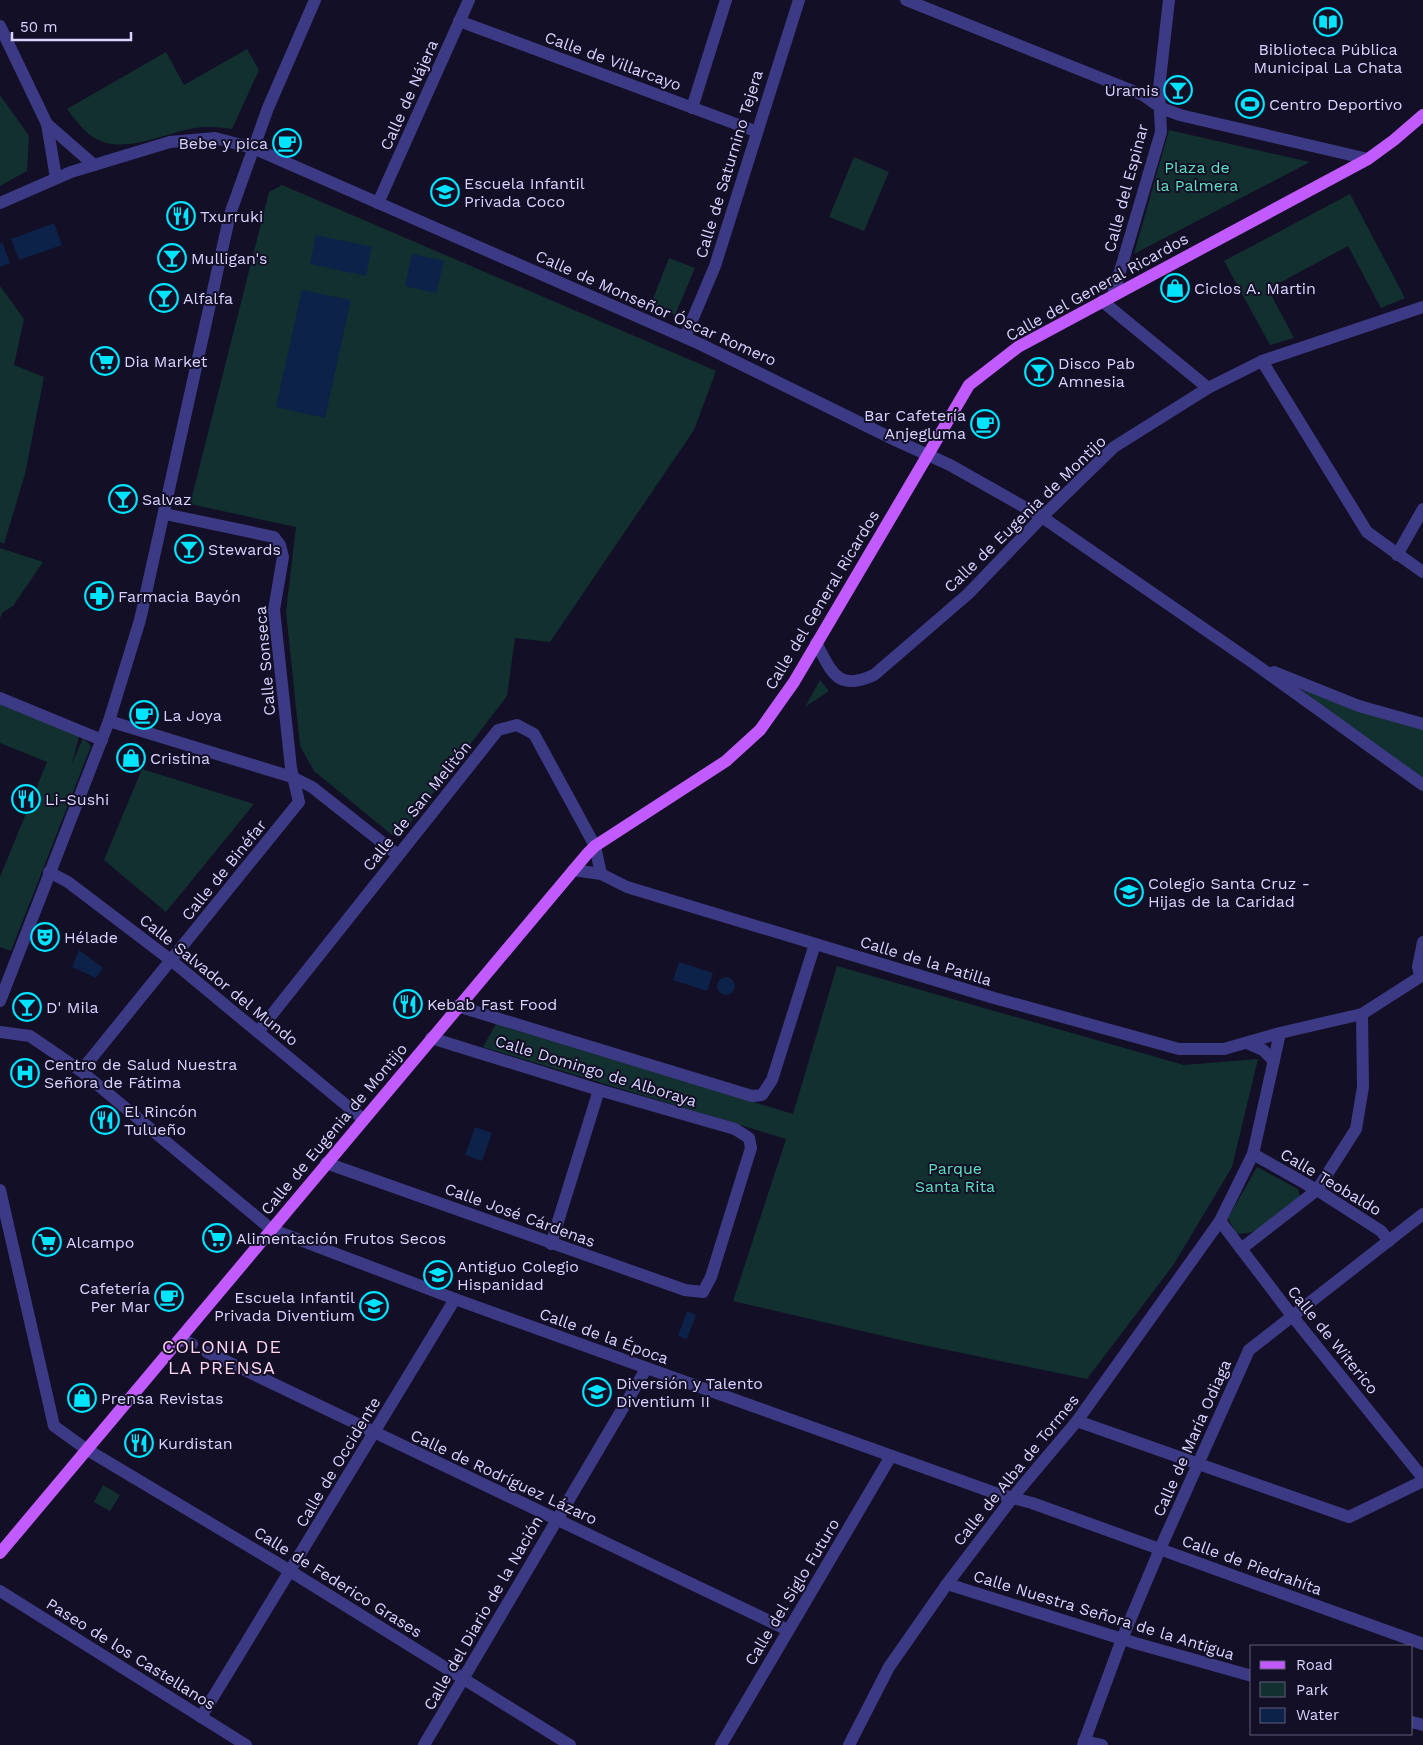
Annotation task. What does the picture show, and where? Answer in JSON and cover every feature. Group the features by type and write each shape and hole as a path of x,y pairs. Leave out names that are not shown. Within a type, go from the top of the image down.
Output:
{"main road":[{"name":"Calle del General Ricardos","path":"726,761 760,730 784,699 926,455 970,385 1018,347 1368,159 1423,116"},
{"name":"Calle de Eugenia de Montijo","path":"0,1553 457,1006 595,846 726,761"}],"street":[{"path":"0,1001 109,721 140,620 230,214 253,148 315,0"},
{"name":"Calle de Nájera","path":"378,203 469,0"},
{"path":"692,108 726,0"},
{"name":"Calle de Saturnino Tejera","path":"685,337 714,266 799,0"},
{"path":"906,0 1143,95 1161,108 1180,115 1368,159"},
{"name":"Calle del Espinar","path":"1108,298 1161,132 1159,88 1169,0"},
{"name":"Calle de Villarcayo","path":"459,22 756,132"},
{"path":"0,26 47,124 56,178"},
{"path":"47,124 94,165"},
{"name":"Calle de Monseñor Óscar Romero","path":"0,203 56,178 170,142 215,138 253,148 685,337 926,455 950,464 1042,517 1255,664 1423,785"},
{"path":"1108,298 1208,388"},
{"name":"Calle de Eugenia de Montijo","path":"816,643 833,674 844,681 860,681 874,674 968,594 1042,517 1114,448 1208,388 1262,361 1423,307"},
{"path":"1262,361 1367,532 1423,572"},
{"path":"1397,555 1423,509"},
{"name":"Calle Sonseca","path":"165,514 274,537 280,545 282,557 274,610 292,777"},
{"name":"Calle de Monseñor Óscar Romero","path":"1255,664 1359,706 1423,724"},
{"path":"0,698 102,740"},
{"path":"109,721 292,777 312,787 398,855"},
{"name":"Calle de San Melitón","path":"258,1032 498,730 517,725 534,734 595,846"},
{"name":"Calle de Binéfar","path":"81,1071 299,802 292,777"},
{"path":"595,846 601,874"},
{"name":"Calle de la Patilla","path":"573,870 601,874 627,887 815,944 994,998 1179,1049 1224,1049 1280,1033 1362,1014"},
{"name":"Calle Salvador del Mundo","path":"49,872 68,882 172,961 363,1119"},
{"path":"1241,1249 1316,1190 1356,1130 1363,1088 1362,1014 1421,975 1418,967 1419,951 1423,942"},
{"name":"Calle Domingo de Alboraya","path":"457,1006 752,1096 762,1095 772,1080 815,944"},
{"name":"Calle de la Época","path":"0,1032 30,1036 81,1071 271,1230 646,1369 995,1493 1013,1497"},
{"name":"Calle de Alba de Tormes","path":"849,1745 889,1667 947,1584 1013,1497 1078,1420 1220,1221 1253,1154 1280,1033"},
{"name":"Calle Domingo de Alboraya","path":"431,1038 735,1129 749,1138 752,1148 711,1277 703,1292"},
{"path":"1247,1043 1263,1050 1274,1061"},
{"path":"551,1244 600,1090"},
{"name":"Calle Teobaldo","path":"1253,1154 1316,1190 1381,1231 1389,1241"},
{"name":"Calle José Cárdenas","path":"326,1163 685,1290 703,1292"},
{"name":"Calle de Federico Grases","path":"0,1190 54,1426 86,1449 291,1571 570,1745"},
{"name":"Calle de María Odiaga","path":"1084,1743 1122,1639 1160,1549 1250,1350 1423,1214"},
{"name":"Calle de Witerico","path":"1220,1221 1293,1317 1423,1480"},
{"name":"Calle de Occidente","path":"201,1718 455,1299"},
{"path":"180,1339 192,1344"},
{"name":"Calle de Rodríguez Lázaro","path":"207,1352 788,1630"},
{"name":"Calle del Diario de la Nación","path":"424,1745 646,1369"},
{"path":"1078,1420 1349,1517 1423,1480"},
{"name":"Calle del Siglo Futuro","path":"721,1745 891,1456"},
{"name":"Calle de Piedrahíta","path":"1013,1497 1423,1644"},
{"name":"Calle Nuestra Señora de la Antigua","path":"947,1584 1122,1639 1250,1675"},
{"name":"Paseo de los Castellanos","path":"0,1590 246,1745"},
{"path":"1084,1743 1102,1745"}],"green space":[{"path":"247,49 259,70 232,129 195,128 139,142 114,144 101,141 90,135 67,109 166,52 184,85"},
{"path":"0,95 29,136 27,171 0,186"},
{"name":"Plaza de la Palmera","path":"1169,130 1310,162 1134,254"},
{"path":"854,157 889,172 864,231 829,217"},
{"path":"282,185 716,371 694,430 550,642 515,638 507,696 402,834 392,835 314,771 300,746 286,611 296,527 190,504 269,192"},
{"path":"1350,194 1405,298 1381,308 1348,246 1268,289 1294,338 1270,345 1224,261"},
{"path":"669,258 695,268 675,315 651,304"},
{"path":"0,286 24,319 14,365 44,377 25,474 4,544 0,542"},
{"path":"0,548 43,562 13,606 3,612 0,618"},
{"path":"820,680 829,691 805,707"},
{"path":"1298,687 1423,724 1423,785"},
{"path":"0,698 80,732 72,764 83,738 91,746 11,951 0,947 0,877 47,762 0,743"},
{"path":"142,769 254,804 166,912 104,860"},
{"name":"Parque Santa Rita","path":"837,966 1184,1065 1258,1059 1232,1167 1174,1264 1087,1379 909,1342 733,1301 786,1139 483,1047 496,1024 793,1114"},
{"path":"1257,1167 1298,1189 1300,1197 1271,1222 1254,1231 1236,1233 1228,1218"},
{"path":"103,1485 120,1495 110,1511 94,1502"}],"water":[{"path":"54,223 62,245 19,260 11,239"},
{"path":"316,235 372,247 366,276 310,264"},
{"path":"2,242 10,263 0,267 0,243"},
{"path":"412,254 444,261 436,293 405,286"},
{"path":"302,290 351,300 325,418 276,407"},
{"path":"79,950 103,968 96,978 72,967"},
{"path":"679,962 713,973 707,991 673,980"},
{"path":"726,977 732,980 735,986 732,992 726,995 720,992 717,986 720,980"},
{"path":"475,1127 492,1133 482,1161 465,1155"},
{"path":"687,1311 696,1315 687,1339 678,1336"}],"place":[{"name":"Biblioteca Pública Municipal La Chata","path":"1328,22"},
{"name":"Uramis","path":"1178,90"},
{"name":"Centro Deportivo","path":"1250,104"},
{"name":"Bebe y pica","path":"287,143"},
{"name":"Escuela Infantil Privada Coco","path":"445,192"},
{"name":"Txurruki","path":"181,216"},
{"name":"Mulligan's","path":"172,258"},
{"name":"Ciclos A. Martin","path":"1175,288"},
{"name":"Alfalfa","path":"164,298"},
{"name":"Dia Market","path":"105,361"},
{"name":"Disco Pab Amnesia","path":"1039,372"},
{"name":"Bar Cafetería Anjegluma","path":"985,424"},
{"name":"Salvaz","path":"123,499"},
{"name":"Stewards","path":"189,549"},
{"name":"Farmacia Bayón","path":"99,596"},
{"name":"La Joya","path":"144,715"},
{"name":"Cristina","path":"131,758"},
{"name":"Li-Sushi","path":"26,799"},
{"name":"Colegio Santa Cruz - Hijas de la Caridad","path":"1129,892"},
{"name":"Hélade","path":"45,937"},
{"name":"Kebab Fast Food","path":"408,1004"},
{"name":"D' Mila","path":"27,1007"},
{"name":"Centro de Salud Nuestra Señora de Fátima","path":"25,1073"},
{"name":"El Rincón Tulueño","path":"105,1120"},
{"name":"Alimentación Frutos Secos","path":"217,1238"},
{"name":"Alcampo","path":"47,1242"},
{"name":"Antiguo Colegio Hispanidad","path":"438,1275"},
{"name":"Cafetería Per Mar","path":"169,1297"},
{"name":"Escuela Infantil Privada Diventium","path":"374,1306"},
{"name":"Diversión y Talento Diventium II","path":"597,1392"},
{"name":"Prensa Revistas","path":"82,1398"},
{"name":"Kurdistan","path":"139,1443"}],"district":[{"name":"COLONIA DE LA PRENSA","path":"222,1356"}]}
